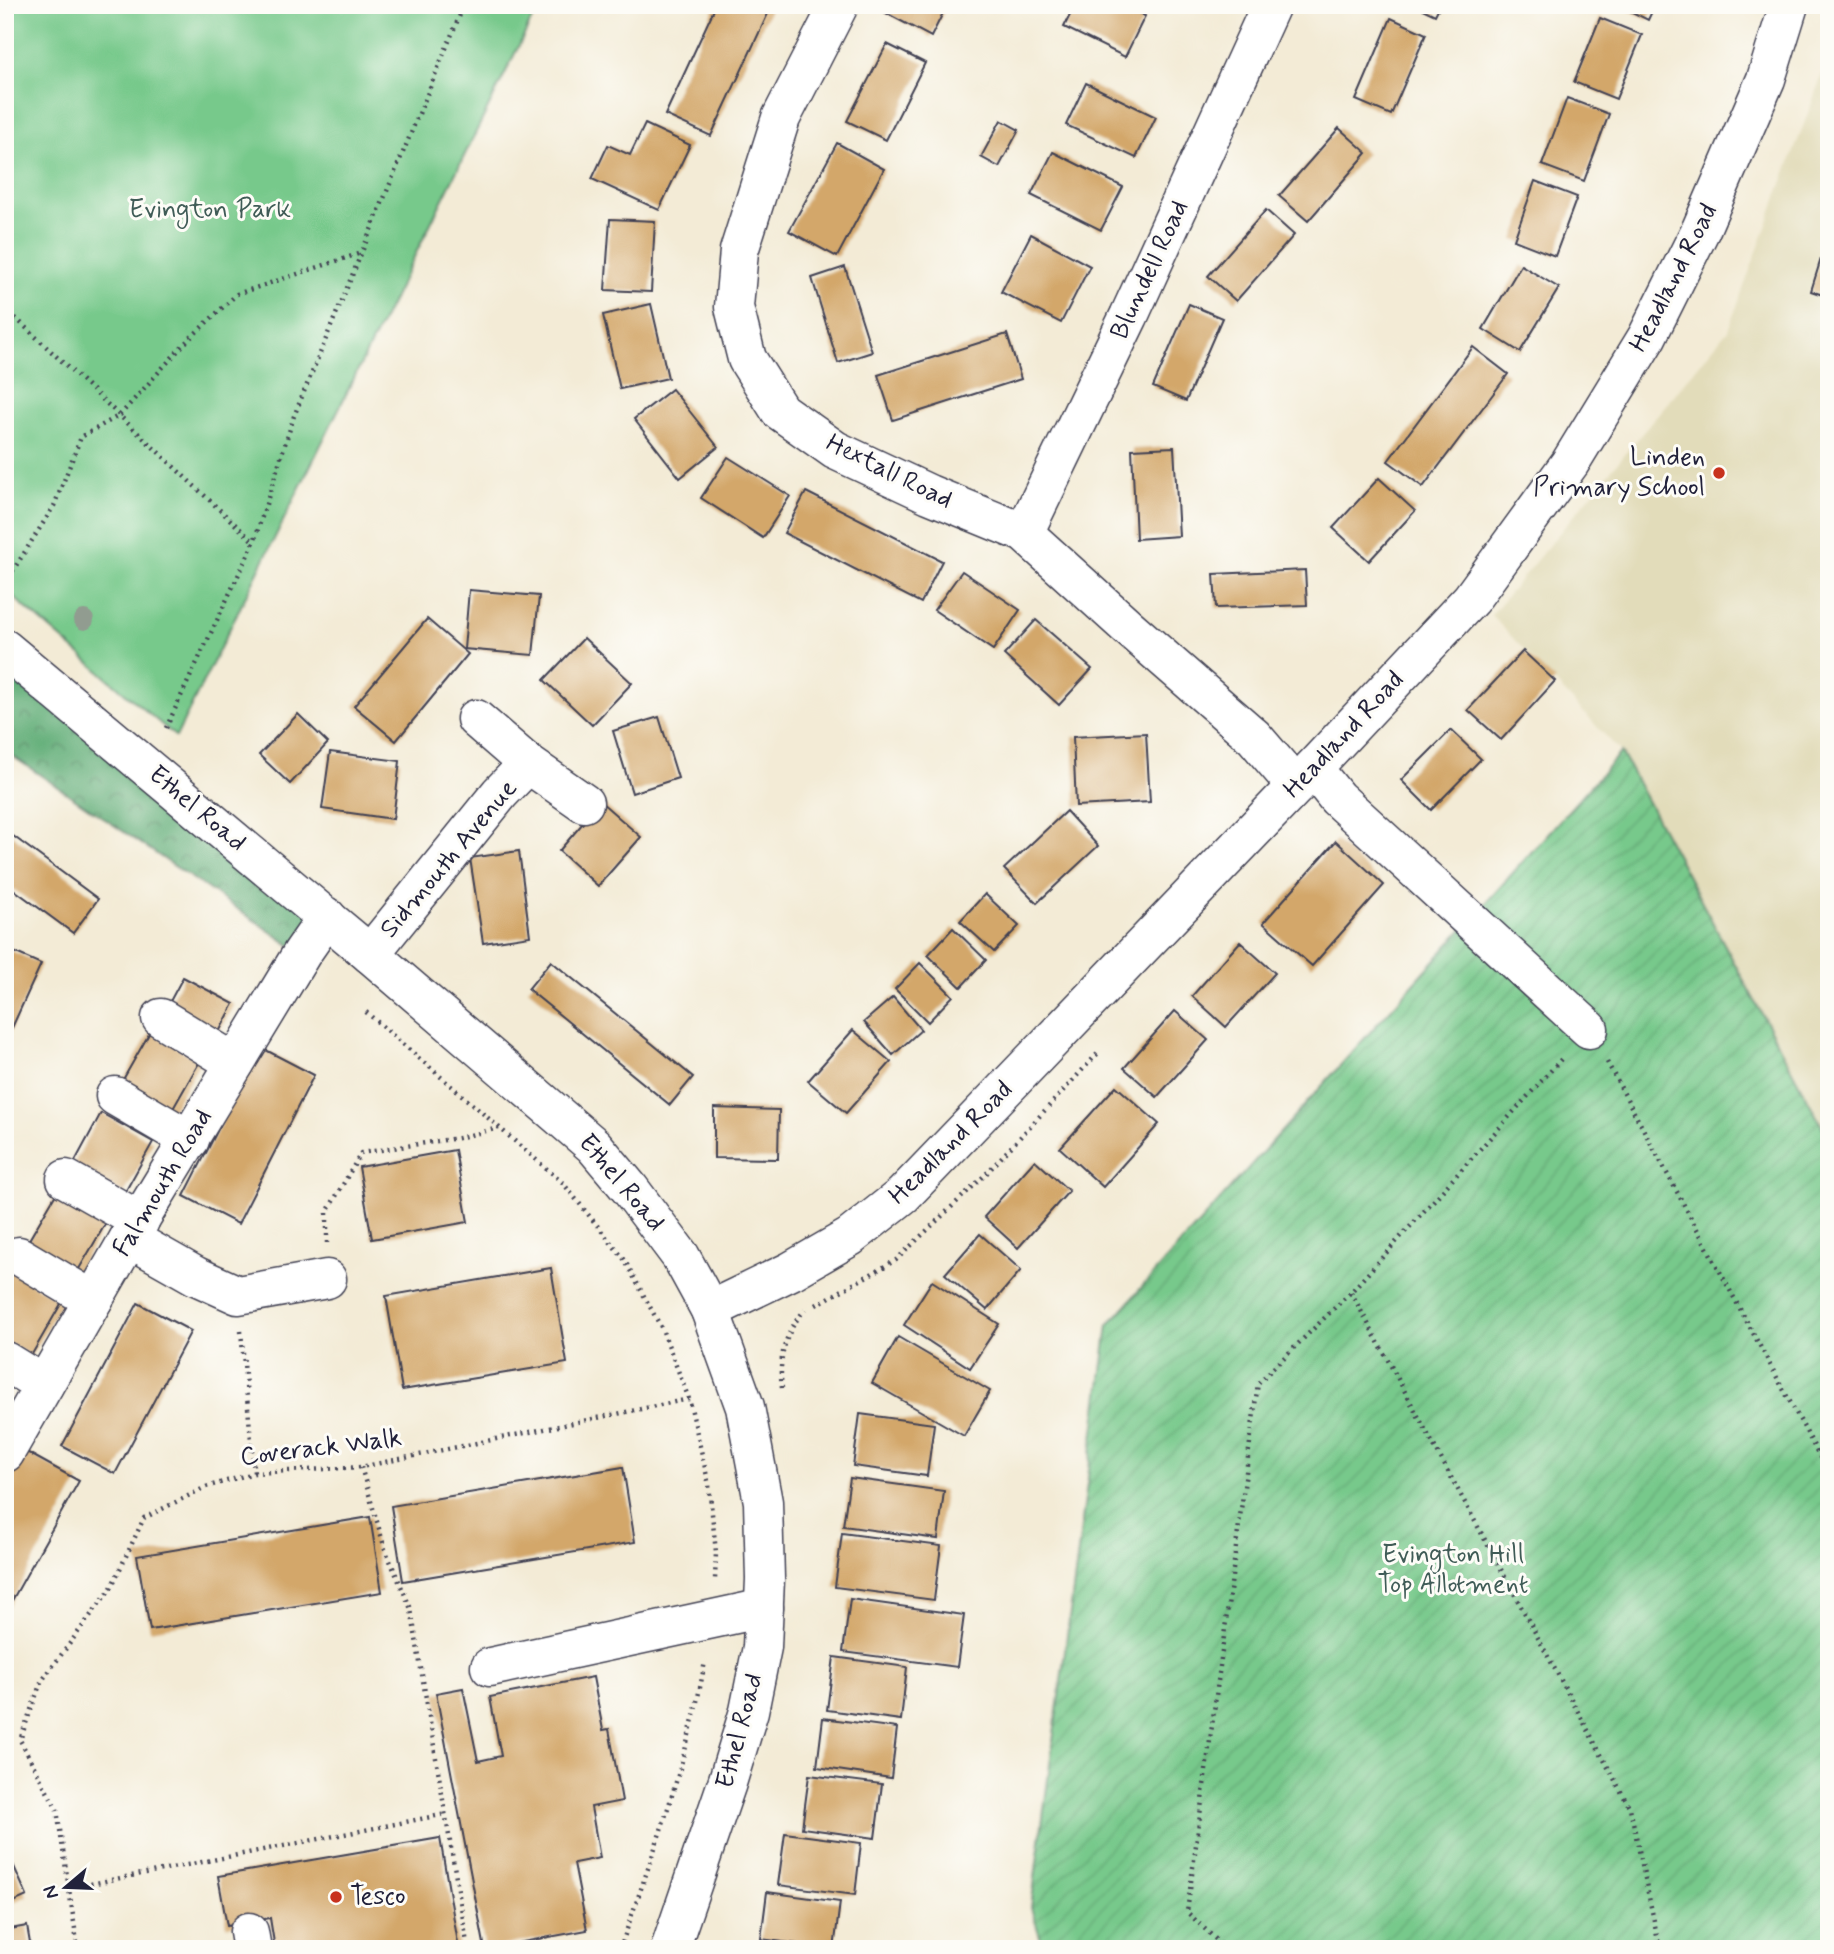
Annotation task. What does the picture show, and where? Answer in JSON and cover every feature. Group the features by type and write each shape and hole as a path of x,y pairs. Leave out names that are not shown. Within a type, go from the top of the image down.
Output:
{"street":[{"name":"Hextall Road","path":"839,5 780,118 739,251 734,307 747,359 780,411 835,450 929,494 1024,533 1254,737 1337,798 1589,1029"},
{"name":"Blundell Road","path":"1024,533 1129,316 1271,5"},
{"name":"Headland Road","path":"710,1310 791,1271 850,1237 903,1195 1305,777 1471,599 1570,463 1647,337 1701,229 1766,79 1789,5"},
{"name":"Ethel Road","path":"5,649 327,917 594,1146 681,1257 710,1310 745,1407 763,1502 762,1647 749,1712 670,1949"},
{"name":"Sidmouth Avenue","path":"476,719 528,764 584,803"},
{"name":"Sidmouth Avenue","path":"370,954 500,793 528,764"},
{"name":"Falmouth Road","path":"5,1453 134,1229 302,953 327,917"},
{"path":"161,1018 235,1063"},
{"path":"115,1096 190,1139"},
{"path":"66,1179 196,1276 238,1295 327,1279"},
{"path":"19,1256 93,1300"},
{"path":"5,1361 44,1385"},
{"path":"490,1667 764,1608"}],"path":[{"path":"166,728 254,542 294,416 464,5"},
{"path":"5,583 54,506 81,437 120,415 185,343 237,294 362,253"},
{"path":"5,308 254,542"},
{"path":"366,1012 563,1184 624,1259 662,1329 689,1399 709,1485 716,1552 713,1619 697,1710 620,1949"},
{"path":"1226,1949 1187,1912 1258,1383 1351,1292 1589,1029 1829,1474"},
{"path":"784,1401 780,1373 788,1331 804,1310 827,1300 896,1260 984,1176 1104,1046"},
{"path":"327,1279 327,1212 361,1153 457,1138 499,1128"},
{"path":"1351,1292 1630,1808 1660,1949"},
{"path":"238,1295 254,1473"},
{"name":"Coverack Walk","path":"74,1949 76,1942 70,1888 57,1810 20,1740 41,1682 111,1588 144,1518 206,1487 254,1473 361,1467 689,1399"},
{"path":"361,1467 385,1549 411,1609 468,1949"},
{"path":"70,1888 446,1814"}],"shaded area":[{"name":"Linden Primary School","path":"1829,56 1829,1139 1621,752 1491,615 1728,330"}],"green space":[{"name":"Evington Park","path":"5,5 539,5 176,737 5,590"},
{"path":"5,654 327,917 302,953 5,751"},
{"name":"Evington Hill Top Allotment","path":"1621,752 1829,1139 1829,1949 1044,1949 1031,1908 1108,1325"}],"building":[{"path":"716,5 772,5 711,136 665,115"},
{"path":"888,5 947,5 931,37 884,12"},
{"path":"1075,5 1123,5 1145,16 1125,57 1064,27"},
{"path":"1414,5 1440,5 1435,15"},
{"path":"1618,5 1655,5 1648,20"},
{"path":"1391,18 1426,34 1391,115 1356,100"},
{"path":"1600,18 1642,35 1616,99 1574,82"},
{"path":"887,44 925,63 886,140 847,121"},
{"path":"1086,83 1156,117 1136,158 1066,125"},
{"path":"1567,98 1609,114 1584,181 1542,165"},
{"path":"1001,120 1019,130 999,167 981,157"},
{"path":"645,124 690,145 659,210 592,179 608,145 630,155"},
{"path":"1339,128 1367,153 1308,221 1279,196"},
{"path":"837,143 884,169 837,257 789,231"},
{"path":"1053,152 1123,187 1101,230 1031,195"},
{"path":"1535,181 1577,197 1555,256 1514,240"},
{"path":"1266,210 1294,235 1236,301 1208,276"},
{"path":"610,219 655,221 651,292 605,290"},
{"path":"1031,234 1090,266 1061,323 1001,292"},
{"path":"1829,236 1829,297 1811,291"},
{"path":"1521,265 1559,288 1520,352 1483,329"},
{"path":"845,267 872,352 838,363 812,278"},
{"path":"651,304 668,378 620,389 603,315"},
{"path":"1189,304 1222,318 1186,401 1153,387"},
{"path":"1007,334 1021,379 893,420 878,375"},
{"path":"1473,347 1508,374 1423,487 1388,461"},
{"path":"672,389 718,447 680,478 634,419"},
{"path":"1174,447 1179,536 1136,539 1132,449"},
{"path":"728,457 790,496 763,538 701,498"},
{"path":"1379,478 1415,511 1369,561 1333,528"},
{"path":"806,492 942,561 921,603 784,533"},
{"path":"1305,570 1307,605 1216,608 1214,574"},
{"path":"962,571 1020,610 993,650 934,610"},
{"path":"469,590 539,596 533,655 464,649"},
{"path":"427,619 468,654 396,741 354,706"},
{"path":"1036,620 1092,669 1059,705 1004,655"},
{"path":"584,638 632,683 592,725 544,680"},
{"path":"1523,651 1555,681 1501,740 1468,710"},
{"path":"298,714 328,743 290,784 259,755"},
{"path":"659,717 678,778 632,793 613,731"},
{"path":"1451,730 1481,759 1431,810 1401,780"},
{"path":"1146,733 1150,802 1076,806 1073,737"},
{"path":"330,752 400,761 393,819 322,809"},
{"path":"601,802 641,837 598,886 559,851"},
{"path":"1066,811 1098,846 1037,903 1004,869"},
{"path":"5,830 98,899 73,933 5,883"},
{"path":"1336,841 1384,885 1312,966 1263,923"},
{"path":"519,851 530,936 483,943 470,858"},
{"path":"985,894 1019,926 994,952 960,921"},
{"path":"953,928 986,960 961,987 928,955"},
{"path":"1240,942 1275,973 1226,1027 1192,996"},
{"path":"5,948 41,964 5,1043"},
{"path":"551,961 693,1077 670,1105 528,989"},
{"path":"920,963 953,996 928,1022 895,989"},
{"path":"183,977 234,1004 219,1032 168,1005"},
{"path":"893,997 921,1030 893,1055 864,1022"},
{"path":"1175,1011 1208,1040 1157,1097 1124,1068"},
{"path":"853,1030 891,1062 846,1113 808,1081"},
{"path":"150,1032 200,1061 170,1114 120,1085"},
{"path":"260,1047 314,1075 238,1224 184,1196"},
{"path":"1116,1086 1159,1124 1103,1187 1060,1148"},
{"path":"714,1108 779,1110 778,1159 714,1158"},
{"path":"101,1113 153,1142 124,1194 73,1165"},
{"path":"455,1150 468,1222 372,1239 359,1167"},
{"path":"1035,1160 1069,1191 1018,1248 984,1217"},
{"path":"57,1192 107,1221 76,1274 26,1245"},
{"path":"980,1234 1021,1270 987,1310 945,1274"},
{"path":"551,1268 567,1363 402,1390 386,1296"},
{"path":"9,1270 62,1302 31,1356 5,1341 5,1276"},
{"path":"932,1281 999,1324 970,1368 904,1325"},
{"path":"138,1303 191,1331 115,1474 62,1446"},
{"path":"898,1337 990,1391 964,1436 872,1383"},
{"path":"860,1414 934,1424 927,1476 853,1466"},
{"path":"21,1449 79,1481 5,1613 5,1477"},
{"path":"623,1467 635,1542 403,1581 391,1506"},
{"path":"850,1478 944,1491 938,1539 843,1526"},
{"path":"370,1517 382,1592 150,1630 137,1556"},
{"path":"842,1533 941,1546 934,1600 835,1587"},
{"path":"850,1599 964,1615 957,1667 843,1652"},
{"path":"834,1657 907,1667 901,1720 827,1710"},
{"path":"593,1677 603,1730 609,1729 622,1801 591,1807 600,1858 574,1863 587,1930 485,1949 436,1693 463,1688 478,1761 501,1756 490,1697"},
{"path":"823,1718 897,1728 891,1778 817,1767"},
{"path":"809,1775 882,1784 875,1838 802,1828"},
{"path":"785,1833 861,1843 855,1895 778,1885"},
{"name":"Tesco","path":"440,1838 459,1949 275,1949 270,1918 227,1926 218,1876"},
{"path":"12,1862 27,1896 5,1906 5,1866"},
{"path":"767,1892 840,1902 834,1949 761,1939"},
{"path":"27,1926 31,1949 5,1949 5,1930"}],"place":[{"name":"Linden Primary School","path":"1719,473"},
{"name":"Tesco","path":"336,1897"}]}
